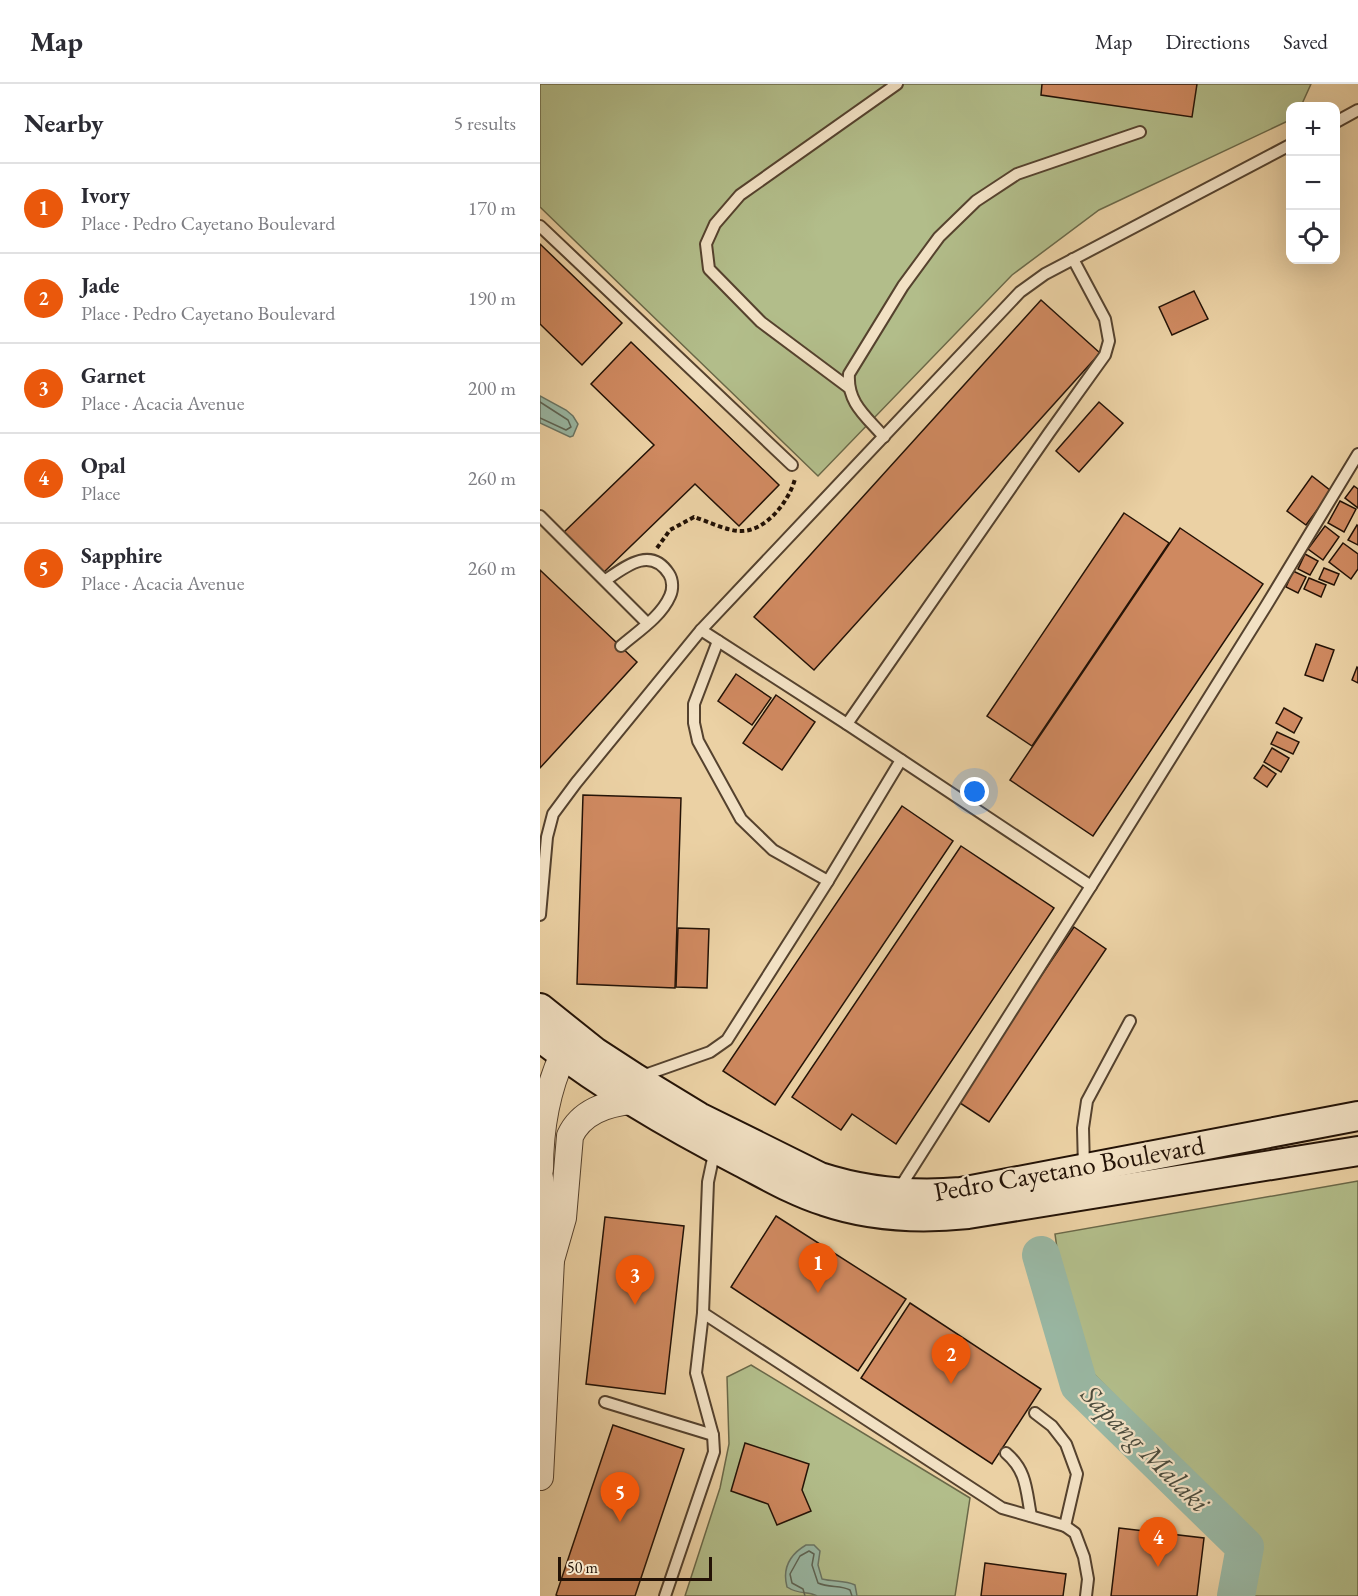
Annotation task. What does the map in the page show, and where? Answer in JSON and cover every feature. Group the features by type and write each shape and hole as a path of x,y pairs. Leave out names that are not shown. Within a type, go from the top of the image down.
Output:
{"main road":[{"name":"Pedro Cayetano Boulevard","path":"540,1008 595,1052 634,1090 715,1149 824,1202 871,1213 920,1217 968,1214 1358,1151"},
{"name":"Pedro Cayetano Boulevard","path":"540,1036 563,1055 634,1090 699,1117 801,1169 837,1183 897,1193 961,1192 1358,1116"}],"street":[{"path":"540,1169 540,1135 547,1097 563,1055"},
{"path":"540,1476 551,1260 563,1218 568,1147 574,1126 582,1118 593,1111 621,1102 634,1090"},
{"path":"540,1178 542,1227 551,1260"}],"lane":[{"path":"848,387 761,322 710,269 706,244 716,224 740,195 897,84"},
{"path":"1340,119 1358,110"},
{"path":"884,436 852,399 848,387 849,374 903,285 939,237 976,201 1017,174 1140,132"},
{"path":"540,915 547,837 553,814 701,630 1020,292 1045,274 1286,147"},
{"path":"540,226 792,465"},
{"path":"847,724 1106,355 1109,340 1105,319 1073,259"},
{"path":"897,1193 1266,606 1358,454"},
{"path":"540,516 648,623"},
{"path":"606,580 624,567 653,559 665,567 672,578 671,595 662,609 621,646"},
{"path":"701,630 1091,886"},
{"path":"718,641 694,704 694,723 698,741 741,819 773,850 828,881"},
{"path":"634,1090 710,1052 727,1040 828,881 901,760"},
{"path":"1084,1168 1083,1128 1087,1101 1130,1021"},
{"path":"665,1596 714,1452 713,1435 696,1373 703,1313 708,1182 715,1149"},
{"path":"703,1313 1002,1508 1065,1526 1075,1533 1084,1557 1088,1579 1086,1596"},
{"path":"605,1402 713,1435"},
{"path":"1035,1413 1052,1426 1066,1444 1077,1474 1065,1526"},
{"path":"1006,1453 1017,1462 1023,1475 1031,1516"}],"path":[{"path":"653,559 659,543 670,530 694,517 739,531 758,528 778,510 790,493 795,480 792,465"}],"green space":[{"path":"540,84 1311,84 1303,102 1286,102 1286,122 1099,210 1012,275 818,476 540,207"},
{"path":"1358,1181 1358,1596 1249,1596 1256,1540 1084,1364 1066,1312 1055,1234"},
{"path":"751,1365 970,1498 955,1596 685,1596 720,1488 729,1444 727,1377"}],"water":[{"path":"540,396 573,416 578,424 573,436 570,437 540,423"},
{"path":"806,1545 814,1545 820,1551 818,1565 822,1579 855,1585 857,1596 817,1596 787,1587 785,1574 788,1563 795,1553"}],"building":[{"path":"1042,84 1197,84 1192,117 1041,95"},
{"path":"540,244 622,323 582,365 540,324"},
{"path":"1194,291 1208,319 1172,335 1159,307"},
{"path":"1041,300 1100,353 814,670 754,617"},
{"path":"631,342 779,485 739,526 695,484 602,574 562,534 654,445 591,384"},
{"path":"1099,402 1123,423 1079,472 1056,451"},
{"path":"1312,476 1331,491 1306,525 1287,511"},
{"path":"1354,486 1358,489 1358,508 1345,498"},
{"path":"1340,501 1356,509 1344,532 1328,523"},
{"path":"1124,513 1169,543 1032,746 987,716"},
{"path":"1325,526 1339,537 1323,560 1308,549"},
{"path":"1358,526 1358,545 1348,540"},
{"path":"1180,528 1263,584 1093,836 1010,780"},
{"path":"1343,543 1358,554 1358,569 1351,579 1329,562"},
{"path":"1305,554 1318,561 1310,575 1298,569"},
{"path":"1324,568 1339,574 1334,585 1319,579"},
{"path":"540,570 637,662 540,768"},
{"path":"1293,571 1306,577 1298,593 1286,587"},
{"path":"1309,578 1326,585 1321,597 1304,589"},
{"path":"1316,644 1334,650 1323,681 1305,675"},
{"path":"1358,668 1358,683 1352,680"},
{"path":"736,674 771,698 752,725 718,701"},
{"path":"776,695 815,722 782,770 743,743"},
{"path":"1284,708 1302,718 1294,733 1276,723"},
{"path":"1277,732 1299,742 1293,754 1271,744"},
{"path":"1272,748 1289,758 1281,772 1264,762"},
{"path":"1263,765 1276,774 1267,787 1254,778"},
{"path":"583,795 681,798 675,988 577,984"},
{"path":"902,806 953,841 775,1105 723,1071"},
{"path":"961,846 1054,908 896,1144 852,1114 841,1130 792,1097"},
{"path":"1074,927 1106,949 989,1122 957,1101"},
{"path":"678,928 709,929 707,988 676,987"},
{"path":"776,1216 906,1299 858,1371 731,1287"},
{"path":"605,1217 684,1226 665,1394 586,1384"},
{"path":"910,1303 1041,1389 992,1464 861,1378"},
{"path":"613,1425 684,1449 635,1596 558,1596 556,1595"},
{"path":"745,1443 809,1464 802,1490 811,1511 777,1525 768,1504 731,1491"},
{"path":"1119,1528 1204,1538 1197,1596 1111,1596"},
{"path":"985,1563 1066,1574 1063,1596 981,1596"}],"waterway":[{"name":"Sapang Malaki","path":"1041,1255 1079,1385 1245,1547 1236,1596"}],"place":[{"name":"Ivory","path":"818,1293"},
{"name":"Garnet","path":"635,1305"},
{"name":"Jade","path":"951,1384"},
{"name":"Sapphire","path":"620,1522"},
{"name":"Opal","path":"1158,1567"}]}
